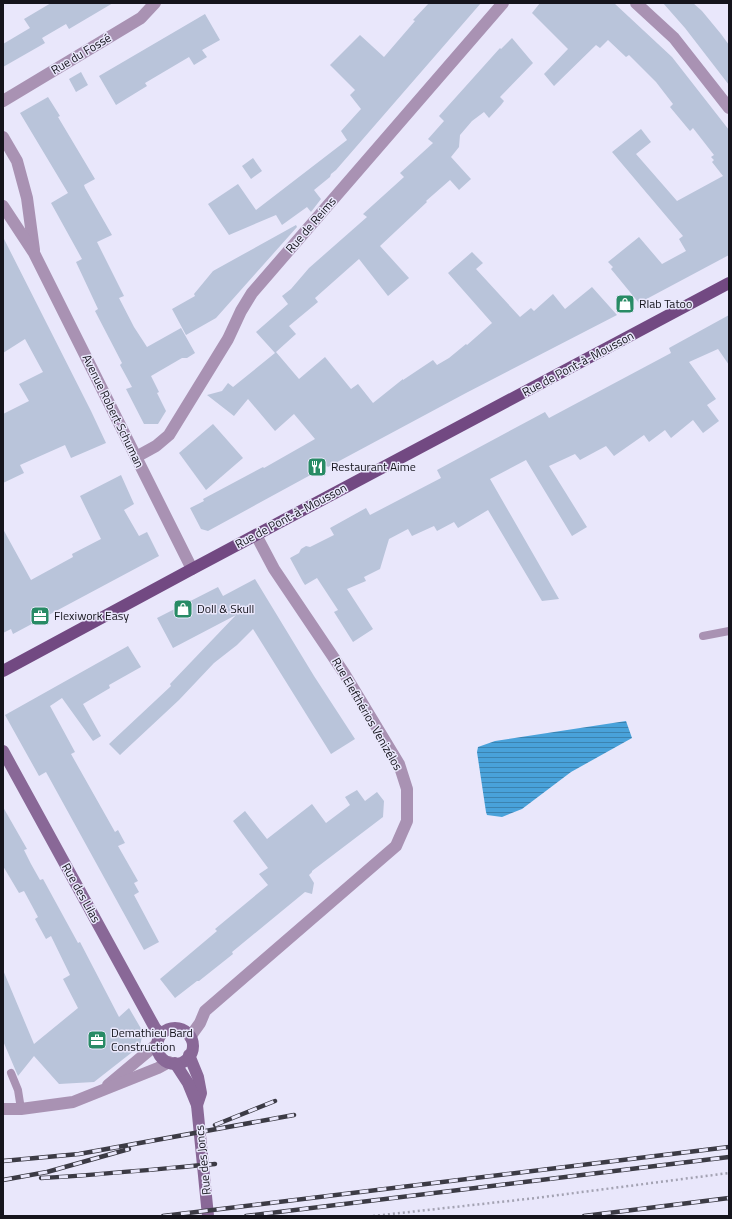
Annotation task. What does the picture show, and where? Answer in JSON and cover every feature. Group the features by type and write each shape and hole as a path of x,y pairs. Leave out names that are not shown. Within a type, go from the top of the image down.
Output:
{"main road":[{"name":"Rue de Pont-à-Mousson","path":"3,670 729,283"}],"street":[{"name":"Rue du Fossé","path":"3,100 141,18 155,3"},
{"name":"Rue de Reims","path":"136,457 156,446 169,435 228,339 241,311 252,293 503,3"},
{"path":"636,3 674,38 729,108"},
{"name":"Avenue Robert Schuman","path":"4,141 16,161 27,198 34,253"},
{"name":"Avenue Robert Schuman","path":"3,206 34,253 192,569"},
{"name":"Rue Elefthérios Venizélos","path":"190,1036 200,1023 205,1011 396,846 407,821 407,789 399,764 344,673 274,569 256,535"},
{"name":"Rue des Lilas","path":"3,751 155,1028 159,1039"},
{"path":"3,1109 21,1109 73,1102 96,1094 158,1068 172,1063 181,1062 189,1055 192,1046 190,1036 186,1032 176,1028 166,1030 159,1039 96,1094"},
{"path":"159,1039 157,1050 160,1055 172,1063"},
{"name":"Rue des Joncs","path":"189,1055 198,1077 201,1093 197,1105"},
{"name":"Rue des Joncs","path":"172,1063 188,1083 197,1105 208,1216"}],"lane":[{"path":"703,636 729,631"},
{"path":"11,1073 18,1090 21,1109"}],"path":[{"path":"373,1216 536,1198 729,1173"}],"water":[{"path":"626,721 632,738 571,772 522,809 502,817 487,815 477,752 478,747 495,741"}],"building":[{"path":"51,3 113,3 69,29 66,24 42,38 45,43 3,67 3,44 30,28 24,19"},
{"path":"429,3 481,3 331,174 330,177 314,190 321,199 311,212 307,207 282,225 276,215 229,235 208,204 238,184 256,210 347,140 341,131 361,109 350,95 355,90 330,65 360,35 384,57 415,21 413,20"},
{"path":"540,3 614,3 672,57 729,130 729,255 639,303 611,269 613,267 608,262 639,237 662,264 686,251 679,239 683,236 612,152 641,129 651,142 636,154 677,201 723,176 712,162 714,160 711,157 714,155 693,128 690,131 670,107 673,104 656,82 629,55 626,57 608,40 600,48 596,45 554,86 544,74 568,49 532,13"},
{"path":"663,3 693,3 702,11 721,34 729,45 729,85 685,28"},
{"path":"205,14 220,40 202,50 207,57 194,65 189,57 145,83 147,86 116,105 99,76"},
{"path":"512,38 533,63 500,97 504,101 489,118 484,112 472,121 460,135 459,147 451,157 471,179 459,190 450,180 380,246 409,278 388,296 359,259 315,298 318,302 289,326 296,334 276,352 299,379 325,357 351,389 358,384 373,403 403,379 433,360 437,365 449,358 466,344 467,345 492,323 448,273 472,252 483,263 476,269 520,317 531,308 534,311 553,294 565,309 592,287 617,315 466,393 328,467 327,466 208,531 201,529 190,508 204,501 203,499 263,467 264,468 315,439 294,414 275,431 248,399 234,416 207,395 222,391 228,383 233,387 275,353 256,332 288,304 282,296 291,289 309,268 367,217 363,214 404,177 400,173 433,143 428,139 444,121 439,116 500,48 501,49"},
{"path":"81,72 88,85 76,92 69,79"},
{"path":"48,97 60,116 58,117 95,179 84,185 112,235 97,242 124,296 119,298 134,327 147,347 181,328 195,353 187,358 182,358 151,376 166,411 158,424 144,424 126,389 132,387 120,365 122,363 95,311 98,309 76,262 82,259 51,203 68,193 20,113"},
{"path":"253,158 262,171 251,179 242,166"},
{"path":"296,225 297,227 216,318 186,335 172,309 195,296 194,294 213,271"},
{"path":"3,237 106,443 71,458 65,445 20,465 24,473 3,483 3,414 29,401 19,384 43,372 25,339 3,353"},
{"path":"729,315 729,365 718,349 689,362 716,399 707,405 719,421 703,433 693,420 671,438 665,430 649,442 644,435 614,456 606,446 580,460 575,454 549,466 587,527 572,536 526,460 490,479 559,599 542,601 488,510 458,528 454,522 437,531 434,526 412,536 408,529 389,539 380,569 364,577 366,581 347,589 373,629 353,642 334,612 338,610 317,578 305,585 303,582 290,558 299,553 301,549 306,546 310,547 334,535 330,528 366,508 370,515 441,478 437,470 545,412 549,418 671,353 669,348"},
{"path":"213,424 243,458 206,490 179,453"},
{"path":"121,475 134,504 124,510 139,536 147,532 159,556 13,634 11,629 3,633 3,529 31,580 73,557 72,554 101,539 80,496"},
{"path":"255,579 314,676 355,739 331,754 253,629 237,645 214,663 179,700 120,755 109,744 171,686 170,684 236,615 173,648 157,618 218,587 223,596"},
{"path":"128,646 141,667 109,685 110,688 83,704 101,736 93,741 62,698 50,706 75,752 71,754 115,832 118,830 125,843 118,846 138,881 134,883 139,892 134,895 159,942 144,950 46,772 39,776 5,715"},
{"path":"357,790 365,801 377,792 384,801 383,817 312,871 309,875 314,883 312,894 305,892 232,952 233,954 175,998 160,979 217,931 215,929 268,885 259,874 268,868 233,821 245,811 267,839 312,804 326,823 350,805 345,797"},
{"path":"3,807 27,849 24,850 31,864 40,880 43,879 78,943 80,942 119,1017 129,1008 143,1032 140,1046 94,1082 59,1084 34,1056 18,1076 3,1041 3,970 34,1044 78,1008 63,979 70,975 51,936 46,939 35,919 38,917 24,891 19,893 3,866"}],"railway":[{"path":"215,1125 275,1101"},
{"path":"3,1161 79,1154 294,1115"},
{"path":"163,1216 729,1147"},
{"path":"3,1180 47,1172 129,1149"},
{"path":"246,1216 729,1157"},
{"path":"41,1178 106,1174 215,1164"},
{"path":"584,1216 729,1198"}],"place":[{"name":"Rlab Tatoo","path":"625,304"},
{"name":"Restaurant Aime","path":"317,467"},
{"name":"Doll & Skull","path":"183,609"},
{"name":"Flexiwork Easy","path":"40,616"},
{"name":"Demathieu Bard Construction","path":"97,1040"}]}
